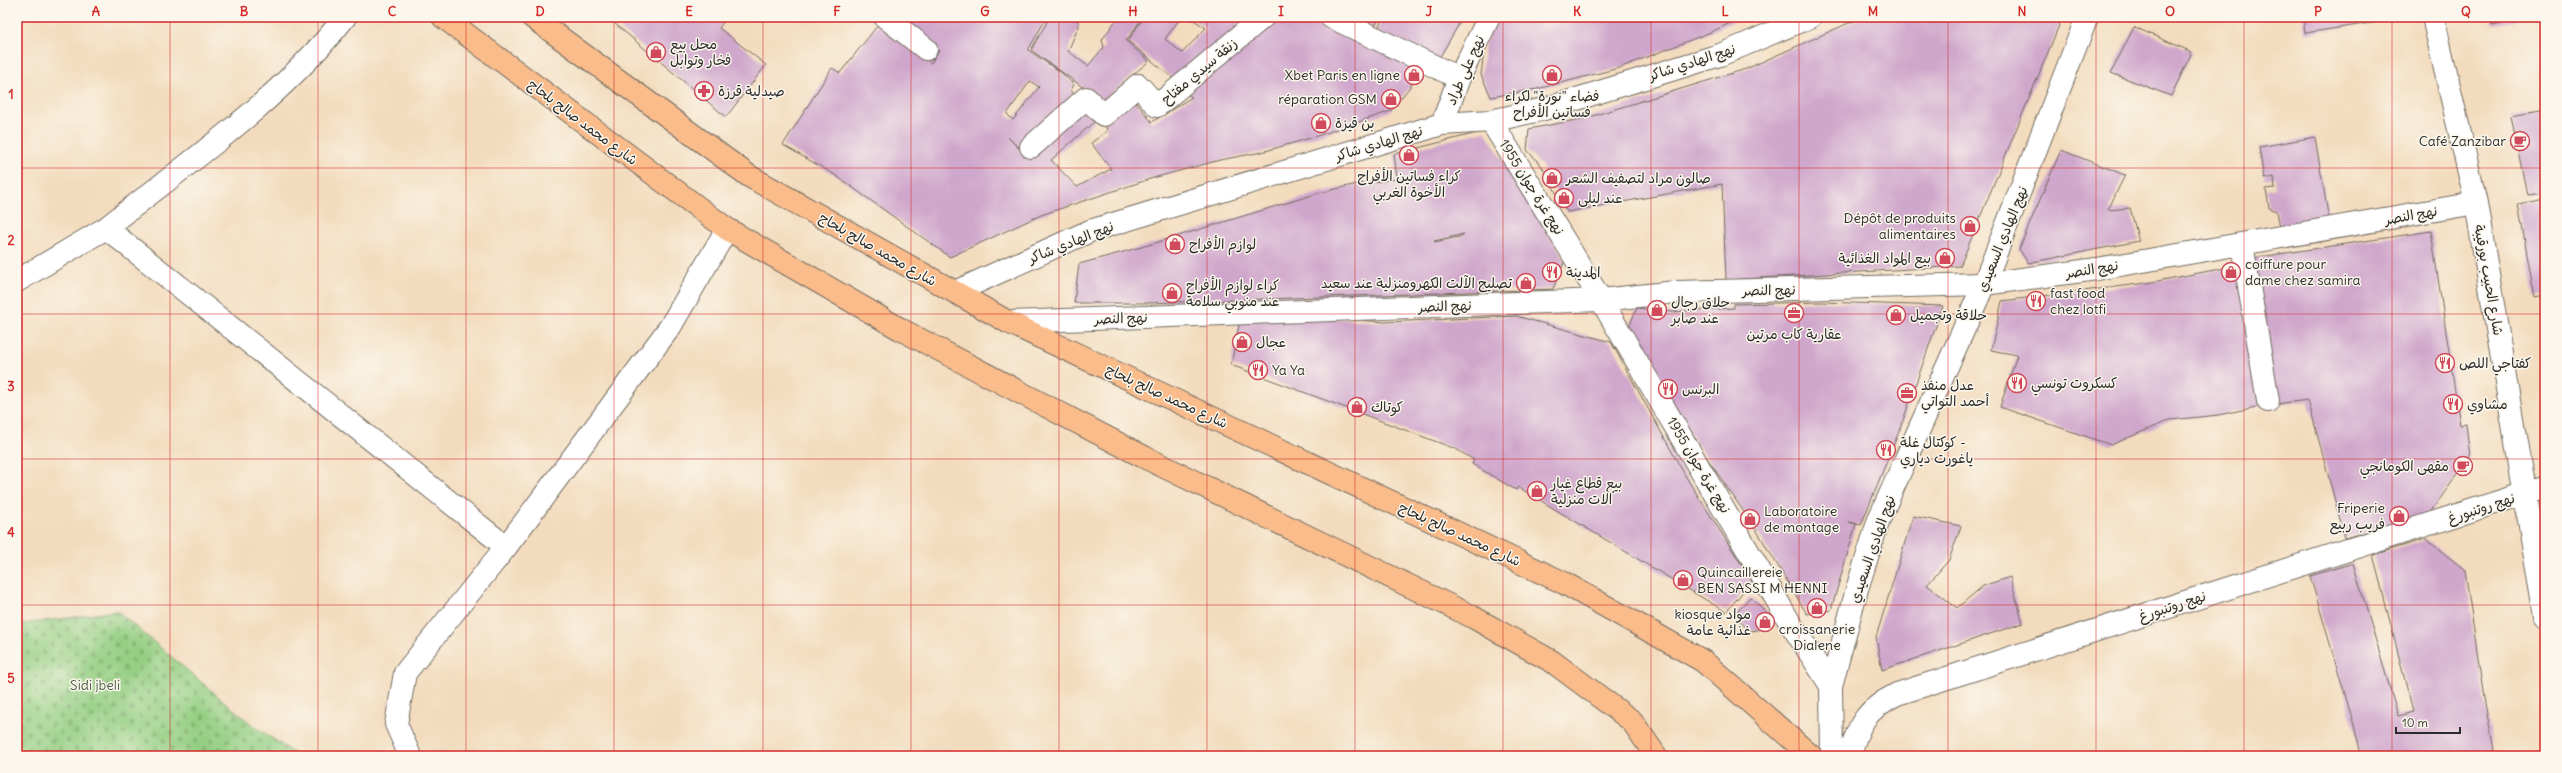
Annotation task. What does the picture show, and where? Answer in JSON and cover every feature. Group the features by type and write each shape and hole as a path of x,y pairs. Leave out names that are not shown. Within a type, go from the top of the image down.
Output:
{"main road":[{"name":"شارع محمد صالح بلحاج","path":"443,17 727,230 900,330 1024,395 1144,457 1478,620 1553,662 1632,721 1656,756"},
{"name":"شارع محمد صالح بلحاج","path":"532,17 749,176 1008,322 1564,583 1702,661 1811,756"}],"street":[{"path":"17,280 106,228 289,80 322,46 345,17"},
{"path":"884,17 926,49"},
{"name":"زنقة سيدي مفتاح","path":"1030,147 1086,98 1104,116 1138,85 1157,106 1263,17"},
{"path":"1331,17 1459,78"},
{"name":"نهج علي طراد","path":"1442,124 1459,78 1490,17"},
{"name":"نهج الهادي شاكر","path":"954,292 1090,231 1442,124 1491,121 1544,109 1720,55 1810,17"},
{"name":"نهج الهادي السعيدي","path":"1832,756 1830,686 1857,589 1879,519 1984,284 2087,17"},
{"name":"شارع الحبيب بورقيبة","path":"2433,17 2476,203 2536,490 2545,616"},
{"name":"1955 نهج غرة جوان","path":"1491,121 1601,300 1789,621 1830,686"},
{"name":"نهج النصر","path":"1008,322 1601,300 1676,292 1984,284 2097,269 2476,203"},
{"path":"106,228 506,547"},
{"path":"410,756 396,724 405,673 506,547 670,327 727,230"},
{"path":"2242,244 2268,401"},
{"name":"نهج روتنبورغ","path":"1850,756 1860,723 1874,708 1897,694 2536,490"}],"green space":[{"name":"Sidi jbeli","path":"117,611 251,724 298,756 17,756 17,625"}],"building":[{"path":"607,17 727,17 719,28 766,65 726,117"},
{"path":"896,17 1047,17 1028,50 1062,73 1074,85 1071,90 1077,99 1018,147 1008,137 1027,157 1086,106 1095,121 1051,160 1077,187 1111,169 1091,143 1107,131 1105,122 1132,98 1152,122 1192,97 1186,93 1270,17 1319,17 1423,70 1391,111 1314,137 1262,152 1220,160 1153,178 1041,215 950,257 835,175 783,145 832,68 840,73 878,25 931,63 939,50","holes":["1030,81 1039,87 1013,120 1007,114"]},
{"path":"1052,17 1077,17 1079,26 1068,51 1088,66 1104,47 1102,40 1116,20 1113,17 1143,17 1126,41 1149,61 1102,101 1031,50 1048,20"},
{"path":"1144,17 1181,17 1165,39 1182,53 1206,28 1189,17 1253,17 1175,80 1128,41"},
{"path":"1352,17 1379,17 1374,29"},
{"path":"1383,17 1421,17 1432,23 1435,17 1463,17 1437,62 1376,33"},
{"path":"1424,17 1432,17 1431,21"},
{"path":"1497,17 1743,17 1711,32 1619,68 1537,89 1491,97 1481,75 1485,43"},
{"path":"1862,17 2055,17 2060,23 1960,266 1726,280 1722,184 1567,212 1541,165 1527,150 1529,129 1586,118 1746,69"},
{"path":"2174,17 2183,17 2181,21"},
{"path":"2303,17 2377,17 2378,22 2305,33"},
{"path":"2491,17 2526,17 2526,18 2492,25"},
{"path":"2134,27 2192,52 2171,96 2111,73"},
{"path":"2545,110 2545,193 2527,195 2511,116"},
{"path":"1485,131 1565,260 1553,289 1147,303 1074,303 1079,264 1145,246 1319,193 1357,184 1397,179 1394,154","holes":["1464,234 1459,237 1434,242"]},
{"path":"2315,137 2330,226 2281,234 2277,211 2269,208 2266,189 2275,188 2274,177 2264,179 2259,147"},
{"path":"2061,150 2125,175 2108,210 2130,208 2139,241 2028,263 2019,249"},
{"path":"2545,199 2545,296 2535,298 2518,204"},
{"path":"2431,231 2460,425 2466,424 2470,457 2429,514 2345,538 2308,400 2276,404 2253,258"},
{"path":"2240,265 2265,405 2219,415 2170,420 2111,445 2000,407 2017,355 1991,350 2002,301 2147,283"},
{"path":"1822,302 1943,306 1900,429 1861,525 1849,522 1856,524 1831,610 1807,614 1757,531 1696,442 1627,331 1637,308 1672,312 1734,308 1734,304"},
{"path":"1516,316 1611,342 1686,477 1752,581 1726,612 1518,487 1516,490 1472,464 1474,460 1456,449 1231,365 1240,320 1325,318 1385,322"},
{"path":"1913,516 1961,526 1949,560 1927,585 1957,608 1983,586 2010,577 2023,623 1882,670 1876,637"},
{"path":"2426,539 2465,570 2484,698 2495,756 2361,756 2354,725 2310,576 2353,563 2398,716 2413,712 2373,555"},
{"path":"1750,597 1772,617 1763,629 1750,631 1734,616"}],"place":[{"name":"محل بيع فخار وتوابل","path":"656,52"},
{"name":"Xbet Paris en ligne","path":"1414,75"},
{"name":"فضاء \"نورة\" لكراء فساتين الأفراح","path":"1552,75"},
{"name":"صيدلية قرزة","path":"704,91"},
{"name":"réparation GSM","path":"1391,99"},
{"name":"بن قيزة","path":"1321,123"},
{"name":"Café Zanzibar","path":"2520,141"},
{"name":"كراء فساتين الأفراح الأخوة الغربي","path":"1409,155"},
{"name":"صالون مراد لتصفيف الشعر","path":"1552,178"},
{"name":"عند ليلى","path":"1564,198"},
{"name":"Dépôt de produits alimentaires","path":"1970,226"},
{"name":"لوازم الأفراح","path":"1175,244"},
{"name":"بيع المواد الغذائية","path":"1945,258"},
{"name":"المدينة","path":"1552,272"},
{"name":"coiffure pour dame chez samira","path":"2231,272"},
{"name":"تصليح الآلت الكهرومنزلية عند سعيد","path":"1526,283"},
{"name":"كراء لوازم الأفراح عند منوبي سلامة","path":"1172,293"},
{"name":"fast food chez lotfi","path":"2036,301"},
{"name":"حلاق رجال عند صابر","path":"1657,310"},
{"name":"عقارية كاب مرتين","path":"1794,313"},
{"name":"حلاقة وتجميل","path":"1896,315"},
{"name":"عجال","path":"1242,342"},
{"name":"كفتاجي اللص","path":"2445,363"},
{"name":"Ya Ya","path":"1258,370"},
{"name":"كسكروت تونسي","path":"2017,383"},
{"name":"البرنس","path":"1668,389"},
{"name":"عدل منفذ أحمد التواتي","path":"1907,393"},
{"name":"مشاوي","path":"2453,404"},
{"name":"كوتاك","path":"1357,407"},
{"name":"كوكتال غلة - ياغورت دياري","path":"1886,450"},
{"name":"مقهى الكومانجي","path":"2463,466"},
{"name":"بيع قطاع غيار الات منزلية","path":"1537,491"},
{"name":"Friperie فريب ربيع","path":"2399,516"},
{"name":"Laboratoire de montage","path":"1750,519"},
{"name":"Quincaillereie BEN SASSI M HENNI","path":"1683,580"},
{"name":"croissanerie Dialene","path":"1817,608"},
{"name":"kiosque مواد غذائية عامة","path":"1765,622"}]}
